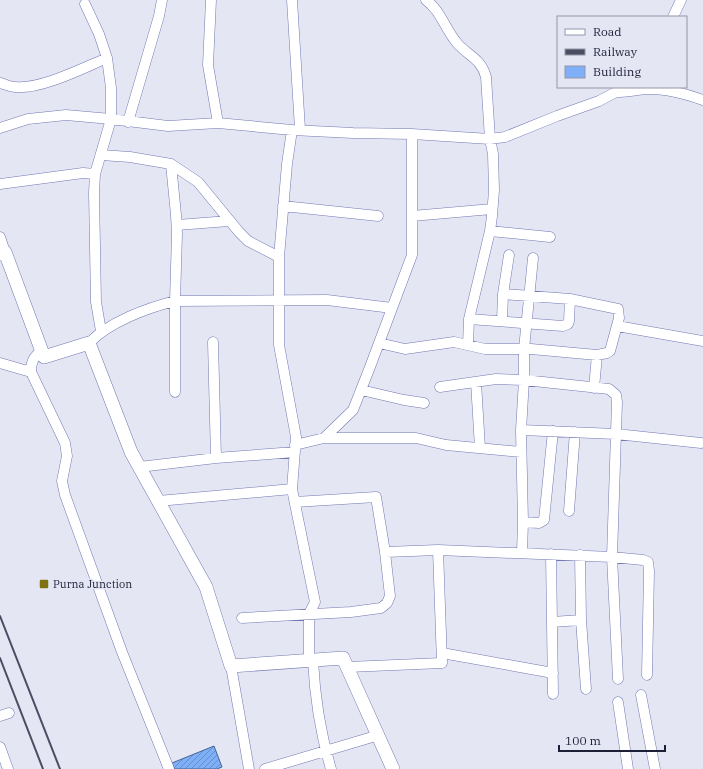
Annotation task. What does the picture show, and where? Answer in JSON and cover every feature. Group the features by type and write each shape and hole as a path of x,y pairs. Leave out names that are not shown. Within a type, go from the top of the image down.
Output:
{"main road":[{"path":"2,253 44,357 88,343 131,452 206,587 231,666 344,658 393,769"}],"street":[{"path":"128,122 159,16 162,0"},
{"path":"211,0 208,65 218,123"},
{"path":"292,0 299,93 296,129 287,164 283,206 279,257 279,345 296,437 292,489 315,602 309,614 311,660 316,702 325,751 331,769"},
{"path":"426,0 434,6 457,43 481,64 484,68 486,77 490,139 493,154 492,209 490,231 469,319 468,345"},
{"path":"673,16 681,0"},
{"path":"85,4 99,34 107,58 111,88 111,119 95,174 94,194 95,287 96,302 102,332"},
{"path":"0,83 15,87 27,87 49,82 107,58"},
{"path":"0,128 28,119 66,115 168,126 218,123 354,133 412,134 490,139 510,136 557,116 599,101 619,90 668,90 703,100"},
{"path":"324,438 353,410 412,255 412,134"},
{"path":"101,155 171,164 198,182 248,241 279,257"},
{"path":"171,164 177,225 175,392"},
{"path":"0,184 83,172 95,174"},
{"path":"283,206 378,216"},
{"path":"412,216 492,209"},
{"path":"177,225 230,221"},
{"path":"490,231 550,237"},
{"path":"0,237 2,253"},
{"path":"502,321 503,294 509,255"},
{"path":"522,553 523,522 521,430 524,349 533,258"},
{"path":"379,343 405,349 454,342 485,348 524,349 596,355 610,351 619,318 618,309 570,299 503,294"},
{"path":"469,319 526,322 563,326 569,321 570,299"},
{"path":"88,343 108,327 159,305 175,301 327,300 392,308"},
{"path":"617,326 703,341"},
{"path":"213,342 216,458"},
{"path":"41,351 34,357 31,364 32,372 65,443 67,456 62,481 65,495 122,652 169,769"},
{"path":"594,388 596,355"},
{"path":"0,363 32,372"},
{"path":"440,387 496,379 524,380 609,389 616,395 612,556 618,679"},
{"path":"476,382 480,448"},
{"path":"361,390 424,403"},
{"path":"521,430 616,434 666,438 701,443"},
{"path":"523,522 539,522 544,520 553,431"},
{"path":"569,511 575,432"},
{"path":"139,467 295,448 324,438 416,438 446,445 522,452"},
{"path":"158,501 292,489"},
{"path":"242,618 372,610 381,608 387,603 390,596 390,587 376,497 295,502"},
{"path":"385,552 438,550 612,556 648,562 647,675"},
{"path":"348,667 442,663 438,550"},
{"path":"550,554 553,694"},
{"path":"580,555 581,620 586,689"},
{"path":"552,622 581,620"},
{"path":"442,652 553,673"},
{"path":"231,666 249,769"},
{"path":"641,695 655,769"},
{"path":"618,702 628,769"},
{"path":"265,769 287,766 325,751 379,735"},
{"path":"0,747 8,769"}],"building":[{"path":"214,746 222,767 217,769 174,769 172,763"}],"railway":[{"path":"0,616 60,769"},
{"path":"0,658 43,769"}],"place":[{"name":"Purna Junction","path":"44,584"}]}
